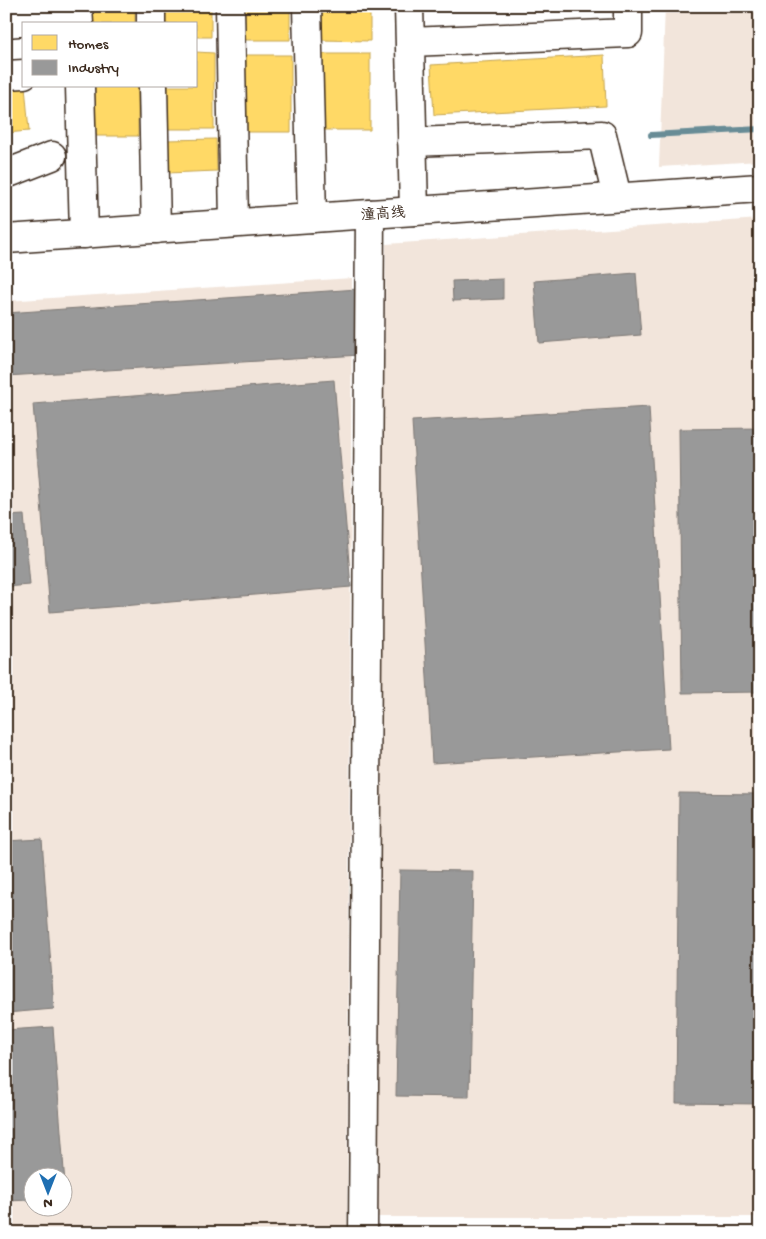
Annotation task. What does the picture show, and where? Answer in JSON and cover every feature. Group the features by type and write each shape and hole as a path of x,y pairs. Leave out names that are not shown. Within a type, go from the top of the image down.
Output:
{"street":[{"path":"151,6 151,22"},
{"path":"230,6 234,223"},
{"path":"307,6 312,218"},
{"path":"409,6 414,211"},
{"path":"410,42 628,33 628,6"},
{"path":"6,23 71,16"},
{"path":"6,75 22,74"},
{"path":"80,88 84,234"},
{"path":"153,88 156,228"},
{"path":"412,142 602,135 617,197"},
{"path":"6,174 52,156"},
{"name":"潼高线","path":"6,239 760,188"},
{"path":"363,1233 370,214"}],"shaded area":[{"path":"665,6 760,6 760,161 659,167"},
{"path":"760,219 760,1217 373,1217 386,244"},
{"path":"352,278 347,1233 6,1233 6,301"}],"building: Homes":[{"path":"87,6 135,6 135,22 87,22"},
{"path":"164,6 211,6 211,37 198,37 198,22 164,22"},
{"path":"242,6 290,6 290,40 242,40"},
{"path":"322,6 370,6 370,41 322,40"},
{"path":"198,52 214,53 214,129 166,129 166,88 198,88"},
{"path":"322,54 370,54 370,130 322,130"},
{"path":"243,55 291,55 291,132 243,132"},
{"path":"604,55 606,106 434,115 431,65"},
{"path":"6,84 22,86 22,88 25,88 29,131 6,133"},
{"path":"90,88 138,88 138,136 90,136"},
{"path":"216,139 217,171 167,173 165,140"}],"building: Industry":[{"path":"636,273 641,335 539,343 534,281"},
{"path":"503,279 503,299 453,301 452,281"},
{"path":"358,289 360,355 6,376 6,313"},
{"path":"334,380 351,587 50,612 33,404"},
{"path":"649,407 669,749 432,763 412,421"},
{"path":"760,428 760,692 682,693 679,429"},
{"path":"24,515 30,585 6,587 6,516"},
{"path":"679,793 760,794 760,1104 676,1103"},
{"path":"42,839 54,1009 6,1013 6,841"},
{"path":"400,870 473,871 469,1097 396,1096"},
{"path":"53,1027 64,1166 22,1166 22,1200 6,1201 6,1030"}],"waterway":[{"path":"651,135 760,129"}]}
